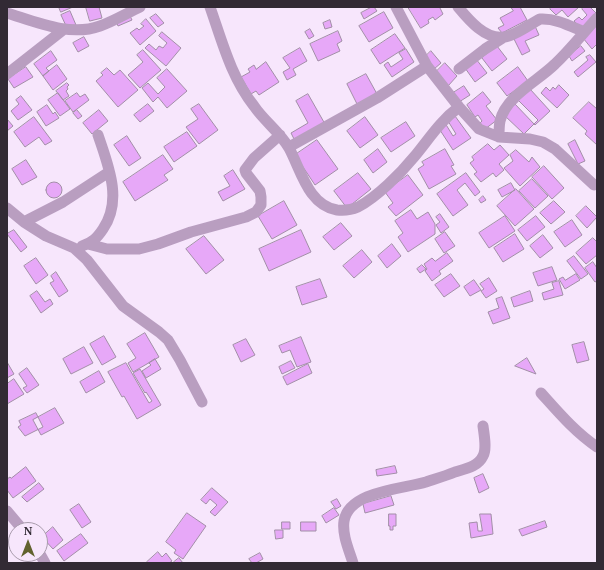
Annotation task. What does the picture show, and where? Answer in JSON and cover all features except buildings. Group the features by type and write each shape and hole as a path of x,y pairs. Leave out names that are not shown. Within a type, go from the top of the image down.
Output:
{"street":[{"path":"7,13 63,30 99,27 140,7"},
{"path":"210,7 230,65 240,86 254,106 289,147 306,184 318,199 326,206 347,211 358,207 379,192 398,175 440,123 459,107"},
{"path":"396,7 427,66 479,130 499,137 530,139 543,142 555,149 594,185"},
{"path":"458,7 477,27 486,33 494,37 504,37"},
{"path":"499,137 500,120 503,112 510,103 529,85 555,65 597,18"},
{"path":"459,69 485,48 540,19 556,21 584,32"},
{"path":"7,74 63,30"},
{"path":"289,147 377,98 427,66"},
{"path":"74,248 93,241 98,236 109,218 113,196 109,172 98,135"},
{"path":"88,244 106,249 139,249 191,232 246,217 256,212 261,205 260,191 245,170 254,158 280,135"},
{"path":"24,222 63,202 109,172"},
{"path":"7,208 24,222 46,236 74,248 95,269 123,306 160,332 168,340 202,402"},
{"path":"541,393 574,429 597,447"},
{"path":"353,563 344,529 345,519 350,509 366,496 426,482 480,462 484,455 483,426"},
{"path":"7,511 16,522"}]}
